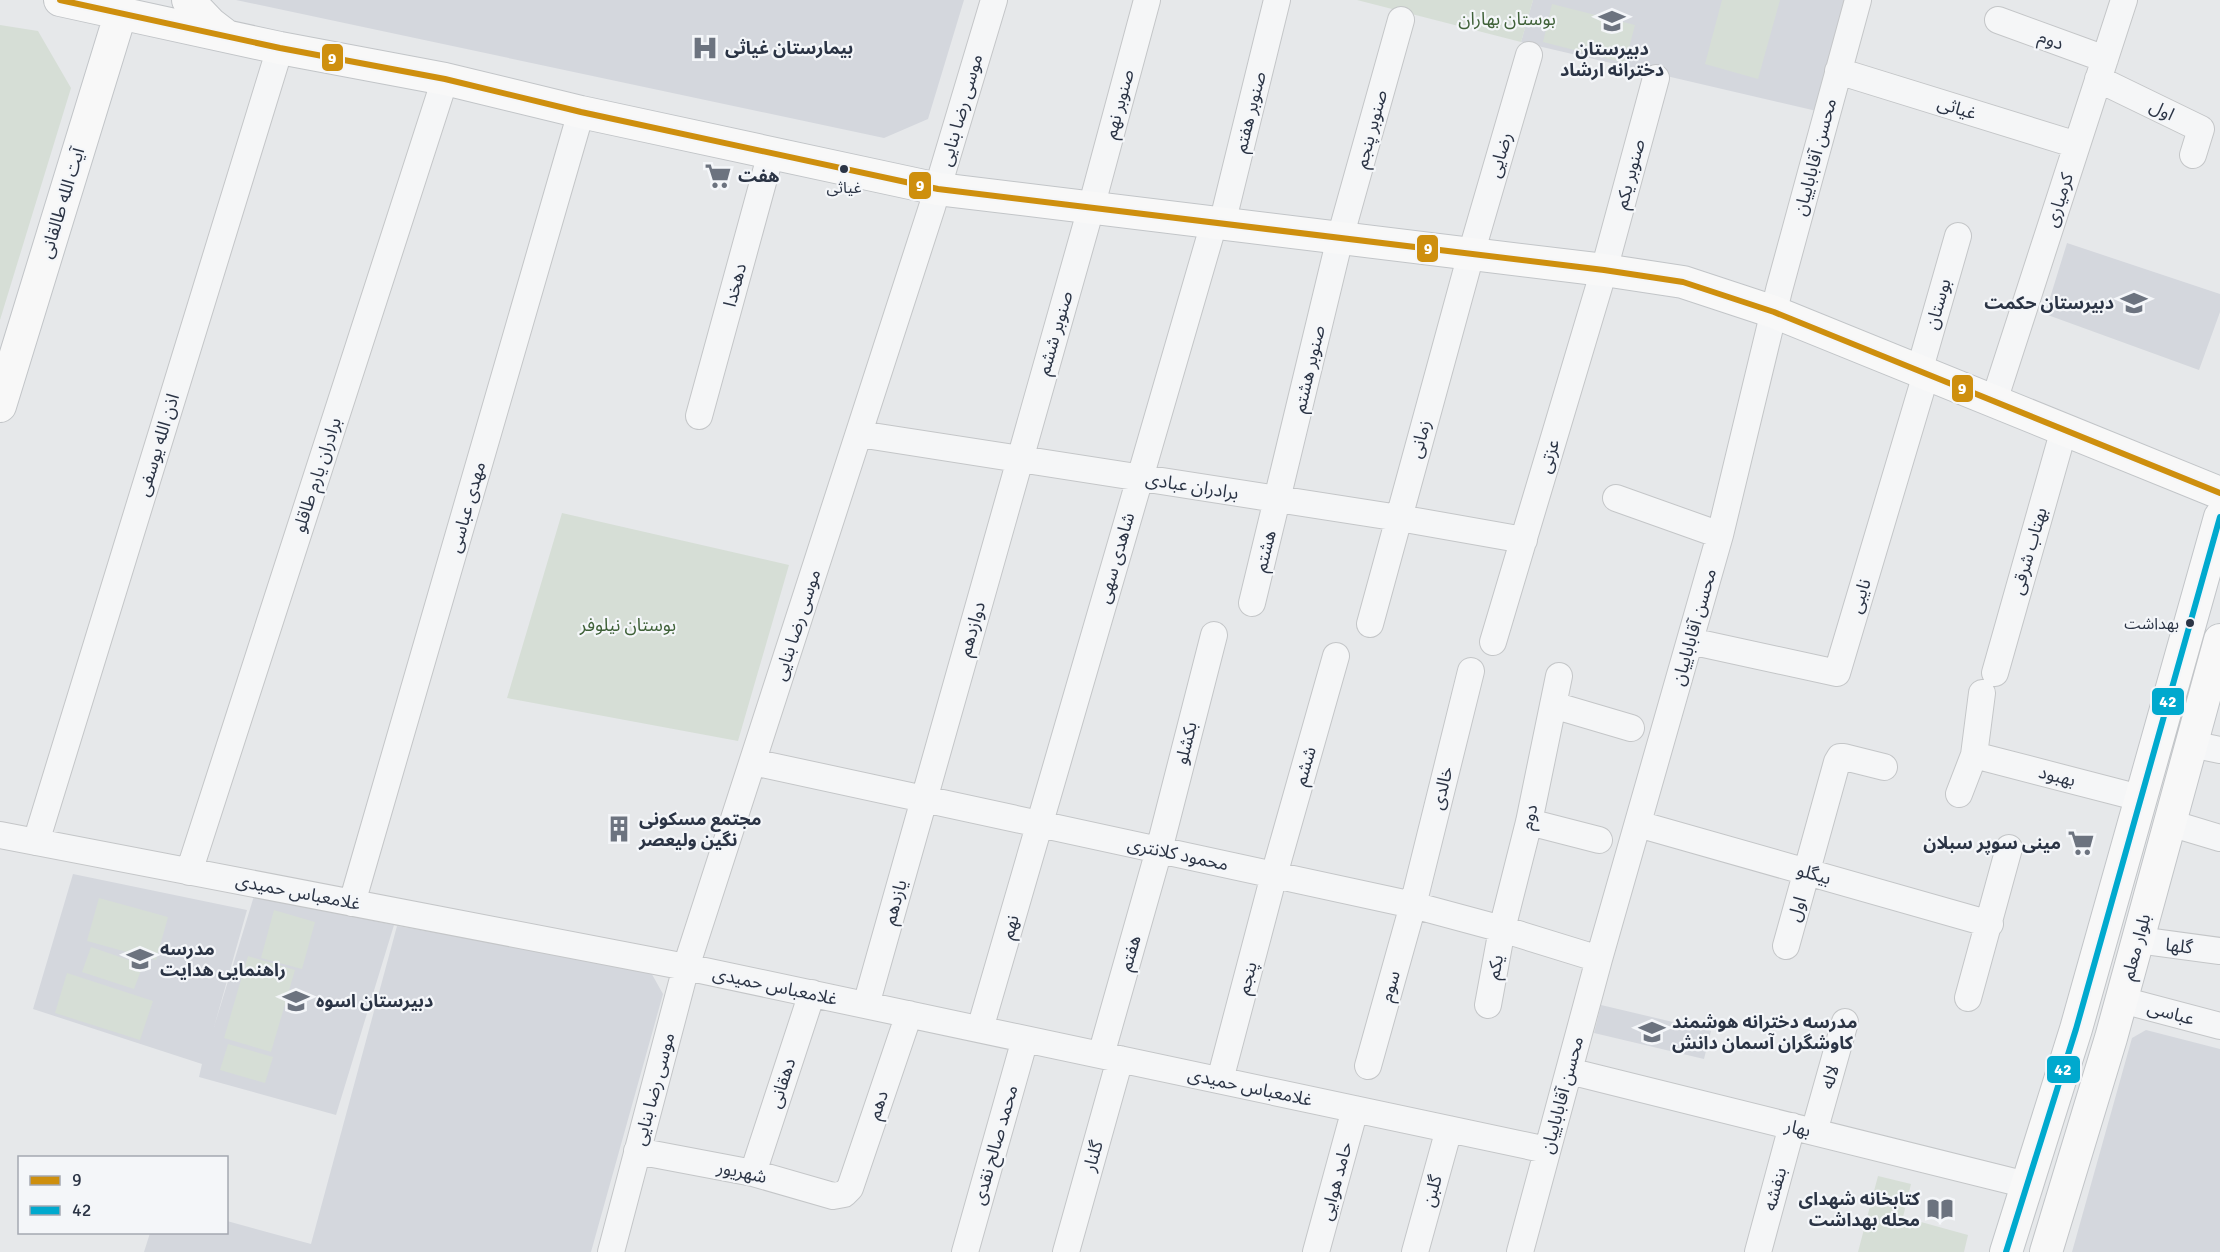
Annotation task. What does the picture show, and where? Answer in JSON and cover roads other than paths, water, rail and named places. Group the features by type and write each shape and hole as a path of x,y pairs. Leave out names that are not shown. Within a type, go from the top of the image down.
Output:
{"main road":[{"path":"60,0 123,6 228,36 280,48 445,79 581,112 938,189 1604,270 1683,282 1774,312 2220,493"},
{"path":"188,0 211,24 228,36"},
{"name":"آیت الله طالقانی","path":"0,406 123,6"},
{"name":"بلوار معلم","path":"2006,1252 2076,1029 2220,517"},
{"name":"بلوار معلم","path":"2046,1252 2122,999 2170,823 2205,747 2220,640"}],"street":[{"name":"موسی رضا بنایی","path":"611,1252 687,967 938,189 994,0"},
{"name":"صنوبر نهم","path":"1090,208 1147,0"},
{"name":"صنوبر هفتم","path":"1218,223 1277,0"},
{"name":"محسن آقاباباییان","path":"1520,1252 1599,960 1720,535 1774,312 1858,0"},
{"name":"کرمیاری","path":"1994,401 2124,0"},
{"name":"صنوبر پنجم","path":"1340,238 1401,20"},
{"name":"دوم","path":"1998,20 2101,69"},
{"name":"اذن الله یوسفی","path":"36,842 280,48"},
{"name":"رضایی","path":"1471,254 1529,55"},
{"name":"اول","path":"2101,69 2201,129 2193,155"},
{"name":"غیاثی","path":"1838,71 2077,145"},
{"name":"صنوبر یکم","path":"1604,270 1656,78"},
{"name":"برادران یارم طاقلو","path":"189,872 445,79"},
{"name":"مهدی عباسی","path":"352,903 581,112"},
{"name":"دهخدا","path":"699,416 771,153"},
{"name":"صنوبر ششم","path":"1020,459 1090,208"},
{"name":"شاهدی سهی","path":"1039,825 1140,477 1218,223"},
{"name":"بوستان","path":"1923,373 1958,236"},
{"name":"صنوبر هشتم","path":"1278,500 1340,238"},
{"name":"زمانی","path":"1370,624 1471,254"},
{"name":"عزتی","path":"1493,642 1604,270"},
{"name":"نایبی","path":"1690,641 1837,673 1923,373"},
{"name":"بهتاب شرقی","path":"1959,794 1974,755 1989,683 2064,429"},
{"name":"برادران عبادی","path":"859,434 1399,518 1524,540"},
{"name":"دوازدهم","path":"924,800 1020,459"},
{"path":"1616,498 1720,535"},
{"name":"هشتم","path":"1252,603 1278,500"},
{"name":"بکشلو","path":"1159,850 1214,635"},
{"name":"ششم","path":"1274,875 1336,656"},
{"name":"خالدی","path":"1413,905 1471,670"},
{"name":"دوم","path":"1502,929 1529,822 1559,676"},
{"path":"1553,705 1631,728"},
{"name":"بهبود","path":"1974,755 2140,798"},
{"path":"1808,872 1840,757 1884,766"},
{"name":"محمود کلانتری","path":"753,762 1413,905 1502,929 1599,960"},
{"name":"یازدهم","path":"866,1005 924,800"},
{"path":"1529,822 1599,840"},
{"path":"2170,823 2220,838"},
{"name":"بیگلو","path":"1638,824 1990,924"},
{"name":"نهم","path":"980,1029 1039,825"},
{"name":"غلامعباس حمیدی","path":"0,835 687,967 1547,1150"},
{"path":"1968,998 2010,848"},
{"name":"هفتم","path":"1111,1057 1159,850"},
{"name":"اول","path":"1786,946 1808,872"},
{"name":"پنجم","path":"1220,1080 1274,875"},
{"name":"سوم","path":"1368,1066 1413,905"},
{"name":"یکم","path":"1488,1005 1502,929"},
{"name":"گلها","path":"2138,940 2220,951"},
{"name":"دهقانی","path":"753,1173 812,993"},
{"name":"عباسی","path":"2122,999 2220,1026"},
{"name":"دهم","path":"844,1194 850,1188 909,1014"},
{"name":"لاله","path":"1803,1129 1845,1022"},
{"name":"محمد صالح نقدی","path":"965,1252 1025,1039"},
{"name":"گلنار","path":"1066,1252 1111,1057"},
{"name":"بهار","path":"1569,1071 2027,1185"},
{"name":"حامد هوایی","path":"1316,1252 1355,1110"},
{"name":"گلبن","path":"1415,1252 1449,1129"},
{"name":"بنفشه","path":"1758,1252 1803,1129"},
{"name":"شهریور","path":"638,1151 753,1173 833,1196 844,1194"}],"place":[{"name":"دبیرستان دخترانه ارشاد","path":"1612,21"},
{"name":"بیمارستان غیاثی","path":"705,48"},
{"name":"غیاثی","path":"844,169"},
{"name":"هفت","path":"718,176"},
{"name":"دبیرستان حکمت","path":"2134,303"},
{"name":"بهداشت","path":"2190,623"},
{"name":"مجتمع مسکونی نگین ولیعصر","path":"619,829"},
{"name":"مینی سوپر سبلان","path":"2081,843"},
{"name":"مدرسه راهنمایی هدایت","path":"140,959"},
{"name":"دبیرستان اسوه","path":"296,1001"},
{"name":"مدرسه دخترانه هوشمند کاوشگران آسمان دانش","path":"1652,1032"},
{"name":"کتابخانه شهدای محله بهداشت","path":"1940,1209"}],"park label":[{"name":"بوستان بهاران","path":"1507,19"},
{"name":"بوستان نیلوفر","path":"628,625"}]}
